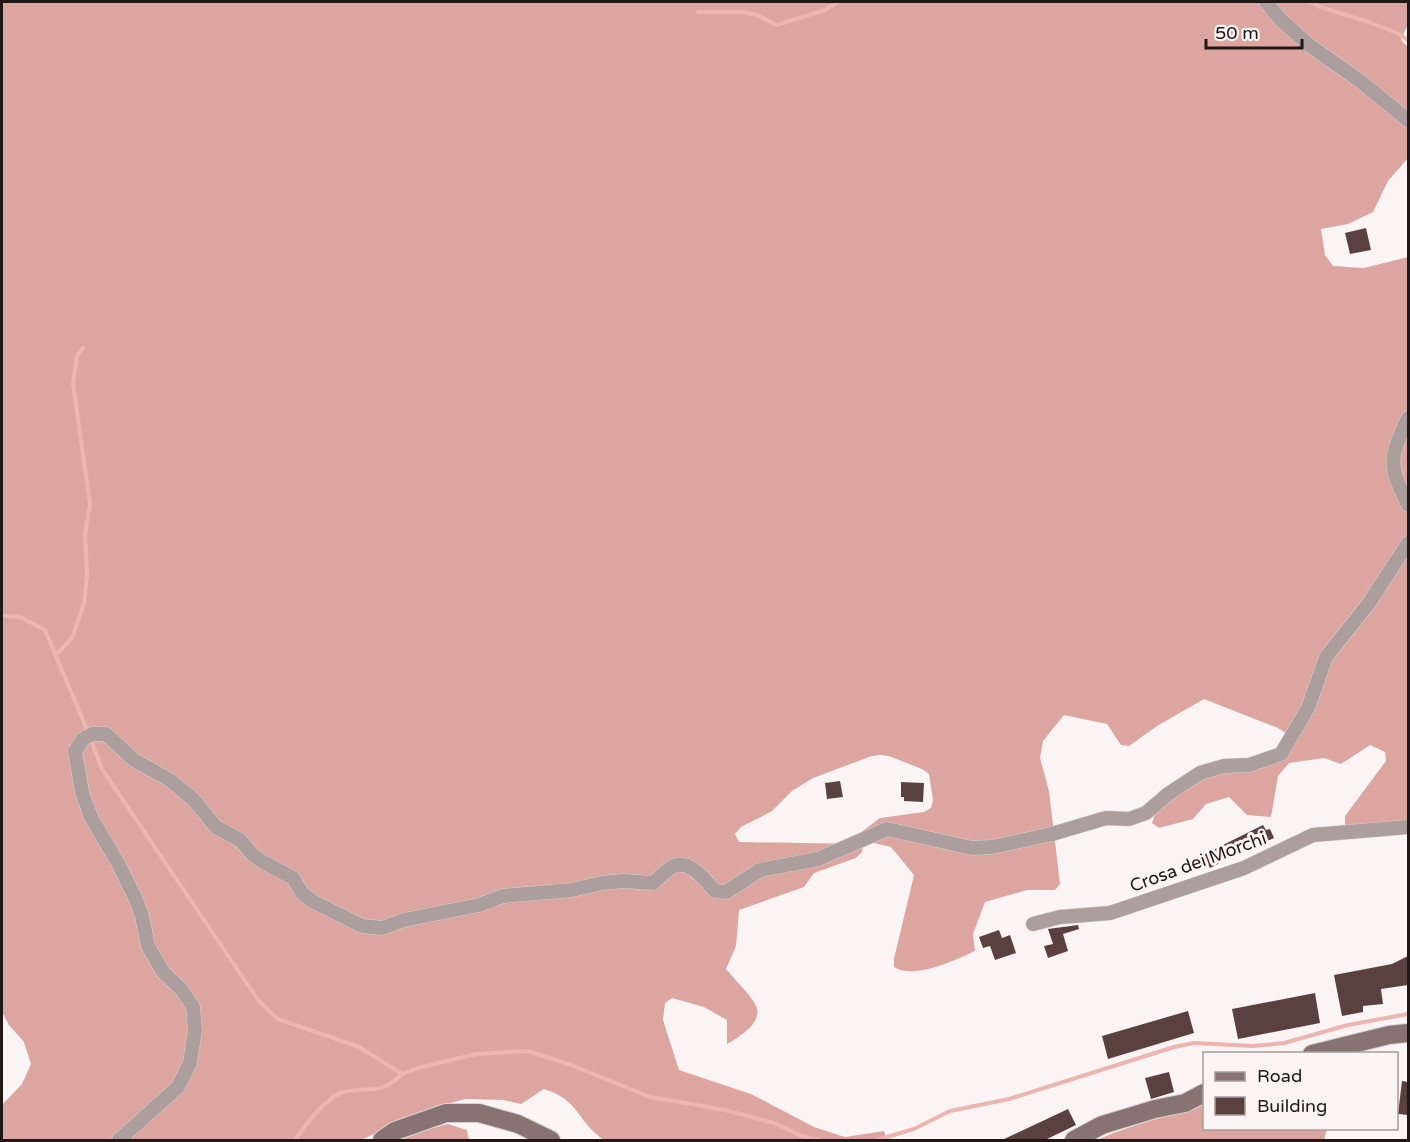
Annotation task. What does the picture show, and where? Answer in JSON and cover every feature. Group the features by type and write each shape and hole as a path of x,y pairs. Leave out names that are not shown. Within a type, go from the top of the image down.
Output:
{"main road":[{"path":"1316,1052 1389,1035 1408,1033"},
{"path":"1074,1140 1102,1125 1155,1109 1185,1103 1203,1094"},
{"path":"382,1140 395,1131 446,1113 479,1113 518,1124 551,1140"}],"street":[{"path":"1266,2 1281,20 1310,45 1367,86 1408,120"},
{"path":"1408,418 1395,446 1392,467 1408,505"},
{"path":"119,1140 178,1087 190,1063 195,1030 193,1007 182,990 163,972 148,946 136,900 91,817 82,792 75,751 80,742 92,734 100,733 109,737 134,760 170,780 199,805 216,827 240,840 263,862 293,879 312,901 362,926 382,928 404,920 478,905 503,896 572,890 613,882 653,883 673,866 682,864 695,871 715,891 726,892 760,870 818,859 887,829 972,848 992,847 1052,834 1106,818 1129,819 1146,813 1168,794 1200,773 1224,766 1249,765 1281,754 1308,708 1326,657 1369,603 1408,543"},
{"name":"Crosa dei Morchi","path":"1034,924 1060,917 1110,913 1244,868 1313,835 1408,827"}],"shaded area":[{"path":"2,2 1408,2 1408,24 1401,40 1408,47 1408,158 1388,181 1373,212 1348,224 1321,229 1325,255 1333,266 1364,268 1408,257 1408,821 1345,828 1345,816 1386,761 1385,752 1370,745 1341,764 1324,758 1289,763 1278,776 1271,817 1247,815 1229,797 1206,804 1193,819 1159,828 1152,823 1157,808 1206,776 1269,763 1296,740 1278,728 1204,699 1157,726 1129,746 1121,745 1107,724 1064,715 1043,741 1040,758 1049,791 1060,884 1055,890 1027,890 985,902 973,934 975,951 934,967 912,971 894,967 894,959 914,875 891,847 865,841 860,833 880,818 924,812 931,808 933,800 929,774 889,756 880,755 813,778 792,791 772,811 741,827 735,834 739,842 863,844 862,852 856,858 814,873 804,887 739,910 736,946 726,969 756,1006 758,1012 749,1029 727,1044 727,1020 704,1007 672,998 665,1003 663,1020 679,1070 751,1094 814,1127 845,1137 884,1131 887,1140 604,1140 588,1126 565,1099 544,1089 521,1104 503,1100 465,1099 428,1109 361,1140 2,1140 2,1105 22,1084 31,1064 24,1042 9,1025 2,1012"},
{"path":"1203,1104 1203,1130 1327,1130 1324,1140 1097,1140 1136,1125 1188,1112"},
{"path":"448,1124 467,1130 469,1140 402,1140 421,1131"}],"building":[{"path":"1366,228 1371,250 1350,254 1345,233"},
{"path":"840,781 843,797 827,799 825,783"},
{"path":"901,782 924,783 923,802 904,801 904,797 901,797"},
{"path":"1263,825 1266,830 1270,829 1274,838 1210,868 1203,855"},
{"path":"1078,925 1079,929 1063,934 1068,951 1048,958 1044,946 1053,944 1048,929"},
{"path":"999,930 1002,938 1010,935 1016,953 995,960 990,946 983,948 979,937"},
{"path":"1408,956 1408,985 1381,989 1383,1004 1363,1006 1363,1012 1342,1016 1334,975 1392,964"},
{"path":"1315,993 1320,1023 1238,1039 1232,1009"},
{"path":"1188,1011 1194,1033 1108,1059 1102,1036"},
{"path":"1169,1072 1174,1092 1151,1099 1145,1078"},
{"path":"1402,1081 1408,1082 1408,1115 1398,1114"},
{"path":"1068,1109 1076,1125 1045,1140 1002,1140"}],"waterway":[{"path":"698,12 743,12 757,15 777,25 825,10 838,2"},
{"path":"1311,2 1397,33 1408,40"},
{"path":"57,654 72,638 84,603 87,576 85,534 90,504 73,383 77,356 83,348"},
{"path":"2,616 20,617 45,630 88,732"},
{"path":"91,740 102,769 258,1000 278,1019 359,1047 402,1074 476,1054 528,1051 571,1065 650,1097 725,1110 774,1123 802,1136 819,1140"},
{"path":"877,1140 914,1129 950,1111 1009,1099 1174,1047 1194,1043 1253,1046 1284,1043 1348,1025 1408,1014"},
{"path":"295,1140 315,1114 335,1096 350,1091 387,1086 402,1074"}]}
